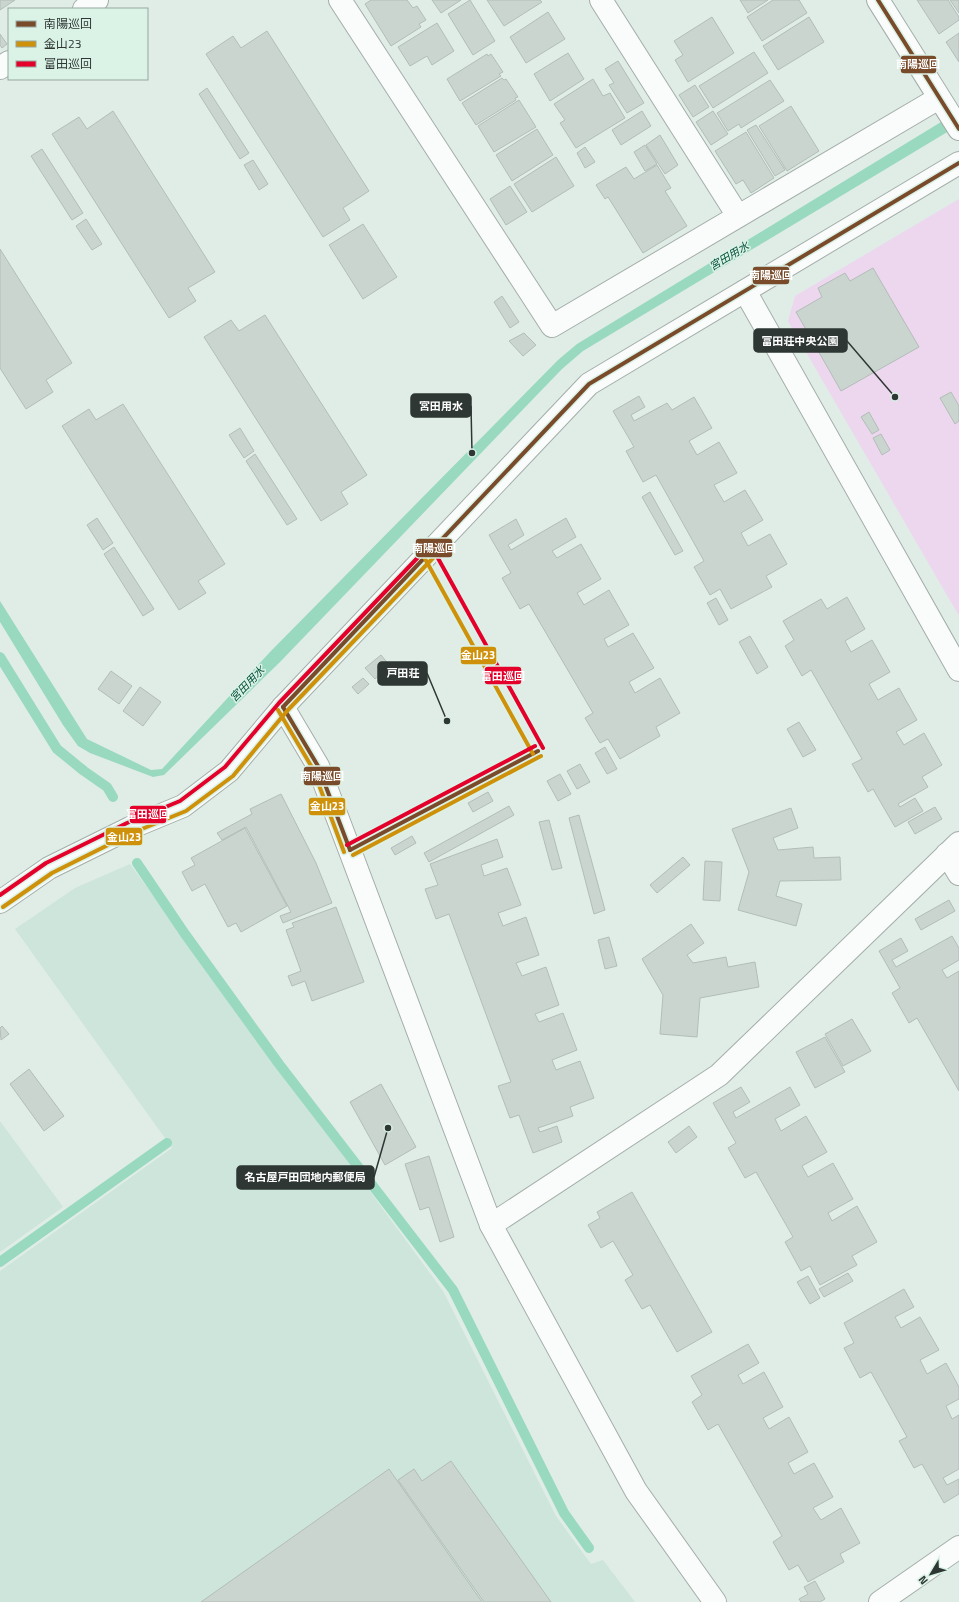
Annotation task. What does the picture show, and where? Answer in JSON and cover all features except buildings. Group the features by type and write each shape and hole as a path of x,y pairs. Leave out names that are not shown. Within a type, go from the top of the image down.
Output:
{"street":[{"path":"85,8 97,0"},
{"path":"340,0 552,326 738,216 951,117 878,0"},
{"path":"601,0 738,216"},
{"path":"0,902 48,868 130,828 183,806 229,771 283,708 590,384 959,164"},
{"path":"745,292 959,670"},
{"path":"283,708 318,766 491,1224 636,1491 715,1602"},
{"path":"491,1224 719,1075 953,849"},
{"path":"953,849 959,874"},
{"path":"880,1602 959,1547"}],"shaded area":[{"path":"959,199 959,616 788,321 795,296"},
{"path":"130,864 443,1291 556,1516 591,1564 603,1560 635,1602 0,1602 0,1271 172,1148 15,929 75,888"},
{"path":"0,1121 63,1207 0,1252"}],"water":[{"path":"959,111 959,125 583,351 562,369 280,662 164,775 153,777 90,753 78,746 63,725 0,622 0,601 87,739 151,770 162,769 270,652 558,360 577,344"}],"waterway":[{"path":"0,657 57,749 107,787 113,797"},
{"path":"137,863 185,934 279,1064 453,1290 564,1513 589,1548"},
{"path":"0,1262 167,1143"}],"transit line":[{"name":"南陽巡回","path":"878,0 959,129"},
{"name":"南陽巡回","path":"283,707 589,384 959,163"},
{"name":"富田巡回","path":"0,895 46,863 127,823 180,801 225,767 279,703 425,550"},
{"name":"富田巡回","path":"434,551 543,748"},
{"name":"金山23","path":"424,557 533,754"},
{"name":"金山23","path":"3,907 52,873 132,833 186,811 233,776 287,711 433,558"},
{"name":"南陽巡回","path":"283,707 318,766 350,850"},
{"name":"金山23","path":"278,710 313,769 344,852"},
{"name":"富田巡回","path":"347,845 535,746"},
{"name":"南陽巡回","path":"350,850 538,751"},
{"name":"金山23","path":"353,855 541,756"}],"place":[{"name":"富田荘中央公園","path":"895,397"},
{"name":"宮田用水","path":"472,453"},
{"name":"戸田荘","path":"447,721"},
{"name":"名古屋戸田団地内郵便局","path":"388,1128"}]}
